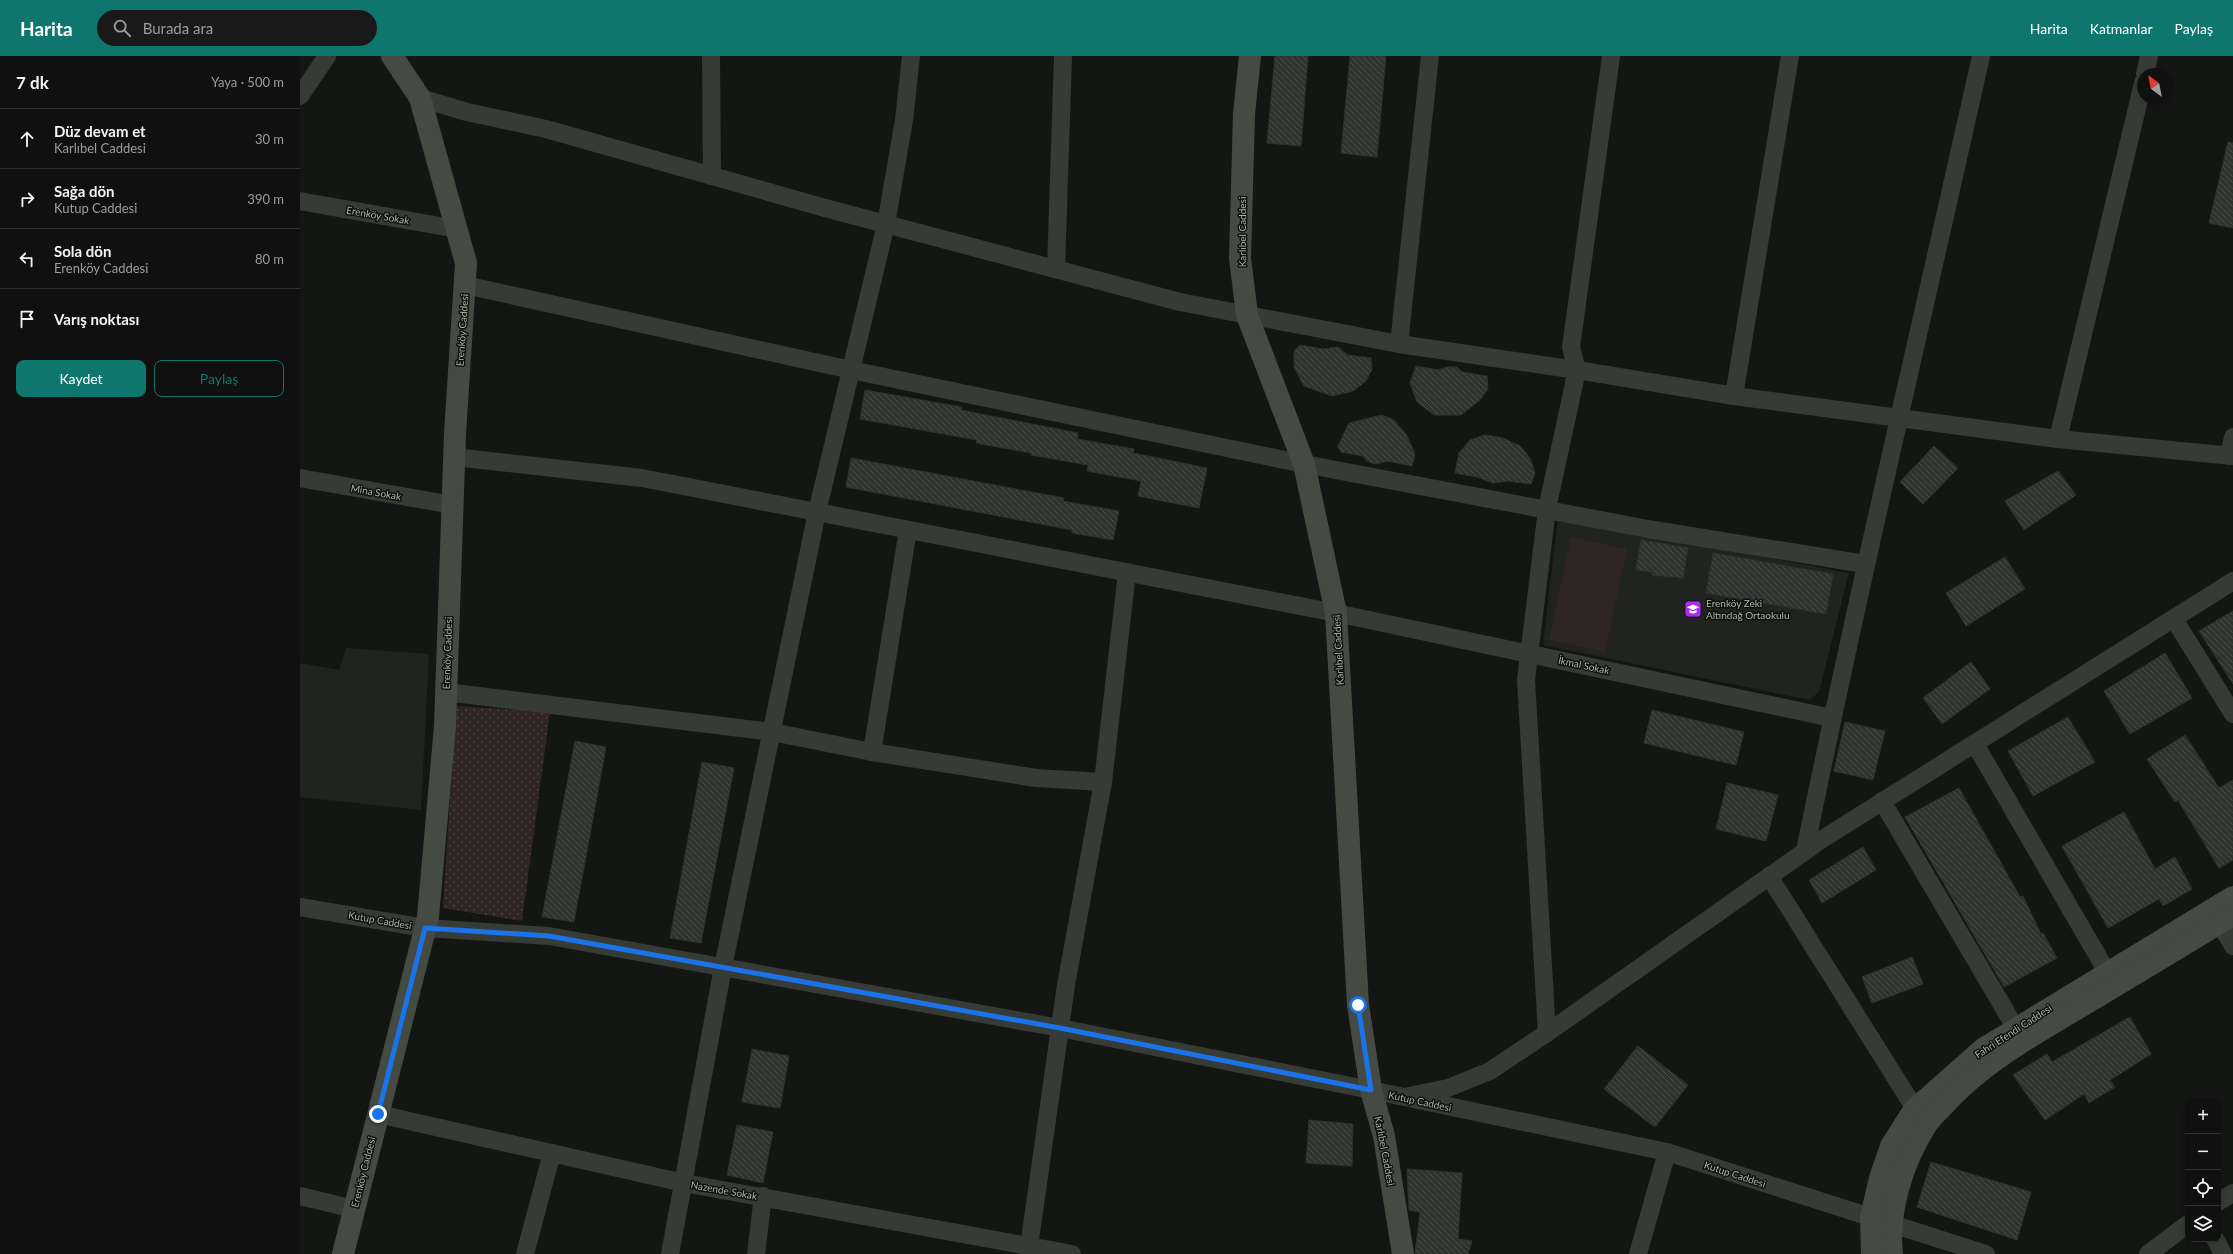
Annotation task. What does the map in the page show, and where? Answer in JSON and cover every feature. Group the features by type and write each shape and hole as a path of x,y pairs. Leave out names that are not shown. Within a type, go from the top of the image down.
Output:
{"street":[{"path":"300,96 327,56"},
{"name":"Erenköy Caddesi","path":"342,1254 425,928 430,901 446,692 454,457 466,263 420,98 392,56"},
{"path":"711,56 712,176"},
{"path":"670,1254 723,967 817,512 886,224 904,120 911,56"},
{"path":"1056,269 1063,56"},
{"name":"Karlıbel Caddesi","path":"1250,56 1244,114 1240,258 1247,315 1304,464 1336,613 1358,1005 1371,1090 1384,1136 1403,1254"},
{"path":"1399,344 1430,56"},
{"path":"1547,1033 1526,680 1531,654 1547,509 1577,370 1571,347 1611,56"},
{"path":"1734,396 1790,56"},
{"path":"1805,851 1832,718 1866,564 1981,56"},
{"path":"2147,68 2150,56"},
{"path":"420,98 467,112 546,129 886,224 1180,302 1399,344 1577,370 1734,396 2058,439 2231,456 2233,437"},
{"path":"2058,439 2138,104"},
{"name":"Erenköy Sokak","path":"300,201 457,229"},
{"path":"465,285 851,370 1304,464 1648,529 1866,564"},
{"name":"İkmal Sokak","path":"454,457 642,478 1336,613 1832,718"},
{"name":"Mina Sokak","path":"300,478 452,505"},
{"path":"872,752 908,530"},
{"path":"1028,1251 1066,985 1103,782 1127,572"},
{"path":"1402,1097 1448,1088 1490,1071 1547,1033 1805,851 1882,801 2233,581"},
{"path":"2174,619 2233,714"},
{"path":"446,692 772,732 872,752 1036,778 1103,782"},
{"path":"1975,744 2107,972"},
{"path":"1882,801 2015,1027"},
{"path":"1769,876 1920,1118"},
{"name":"Fahri Efendi Caddesi","path":"1892,1254 1892,1225 1898,1192 1913,1149 1920,1118 1956,1092 1991,1062 2222,916 2233,897"},
{"name":"Kutup Caddesi","path":"300,907 425,928 549,936 1060,1028 1371,1090 1667,1152 1986,1254"},
{"path":"2222,916 2233,946"},
{"name":"Fahri Efendi Caddesi","path":"1872,1254 1870,1217 1880,1178 1892,1146 1920,1118 1983,1049 2015,1027 2107,972 2222,916"},
{"name":"Nazende Sokak","path":"378,1114 684,1183 762,1196 1028,1251 1072,1254"},
{"path":"1638,1254 1667,1152"},
{"path":"525,1254 552,1153"},
{"path":"2221,1200 2233,1193"},
{"path":"300,1196 354,1209"},
{"path":"756,1254 762,1196"},
{"path":"2148,1254 2185,1226"},
{"path":"2216,1242 2223,1254"}],"shaded area":[{"name":"Erenköy Zeki Altındağ Ortaokulu","path":"1558,518 1849,573 1819,692 1809,700 1543,645"},
{"path":"1571,537 1627,549 1605,652 1549,640"},
{"path":"346,648 429,654 421,810 300,797 300,663 339,670"},
{"path":"456,706 550,712 522,921 443,908"}],"building":[{"path":"1275,56 1308,56 1301,146 1267,143"},
{"path":"1350,56 1386,56 1377,157 1341,153"},
{"path":"2228,142 2233,143 2233,228 2209,223"},
{"path":"1300,345 1323,349 1338,347 1348,355 1371,358 1372,369 1366,381 1353,391 1332,396 1304,386 1294,367 1294,351"},
{"path":"1416,366 1438,370 1448,367 1457,367 1462,372 1487,376 1488,389 1480,400 1461,415 1434,415 1417,402 1410,383"},
{"path":"865,390 962,407 961,410 1078,433 1077,439 1134,449 1133,453 1207,468 1199,508 1138,496 1141,481 1087,471 1088,465 976,443 977,440 860,419"},
{"path":"1382,415 1394,420 1406,434 1415,454 1412,466 1388,461 1375,464 1367,461 1363,456 1341,452 1338,446 1349,423"},
{"path":"1485,435 1503,438 1520,446 1530,458 1535,473 1531,484 1507,481 1493,483 1477,477 1455,473 1459,453 1470,440"},
{"path":"1934,446 1958,468 1923,504 1900,482"},
{"path":"851,458 1064,498 1063,501 1119,511 1113,540 1072,533 1072,530 846,487"},
{"path":"2058,471 2076,495 2024,530 2005,501"},
{"path":"1641,540 1688,548 1683,578 1652,575 1652,572 1636,570"},
{"path":"1713,553 1833,574 1826,614 1706,593"},
{"path":"2005,557 2025,589 1966,626 1946,593"},
{"path":"2233,611 2233,684 2199,631"},
{"path":"2165,653 2192,698 2130,734 2104,691"},
{"path":"1971,662 1990,689 1942,724 1923,698"},
{"path":"1652,710 1744,732 1736,765 1644,743"},
{"path":"2068,717 2095,762 2033,796 2008,751"},
{"path":"1845,722 1885,731 1873,780 1834,771"},
{"path":"2185,735 2219,788 2233,780 2233,860 2219,868 2178,800 2175,802 2147,759"},
{"path":"575,741 606,747 574,922 542,917"},
{"path":"702,762 734,768 701,943 670,938"},
{"path":"1727,783 1778,795 1766,841 1716,829"},
{"path":"1959,788 2020,897 2023,896 2041,934 2043,933 2057,958 2004,987 1905,817"},
{"path":"2124,812 2155,869 2175,857 2192,889 2163,906 2159,899 2108,928 2062,846"},
{"path":"1863,847 1876,870 1822,903 1809,880"},
{"path":"1912,957 1923,984 1872,1003 1862,977"},
{"path":"2130,1017 2151,1054 2110,1080 2115,1087 2089,1103 2084,1094 2045,1120 2013,1075 2047,1054 2052,1062"},
{"path":"1638,1046 1688,1085 1655,1127 1604,1089"},
{"path":"752,1049 789,1056 780,1108 742,1102"},
{"path":"1309,1120 1353,1124 1352,1166 1306,1163"},
{"path":"737,1125 773,1132 763,1183 727,1175"},
{"path":"1931,1162 2031,1192 2017,1240 1917,1207"},
{"path":"1407,1169 1462,1173 1458,1239 1472,1241 1468,1254 1415,1254 1420,1212 1409,1210"}],"place":[{"name":"Erenköy Zeki Altındağ Ortaokulu","path":"1693,609"}],"route":[{"path":"378,1114 425,928 549,936 1060,1028 1371,1090 1358,1005"}]}
